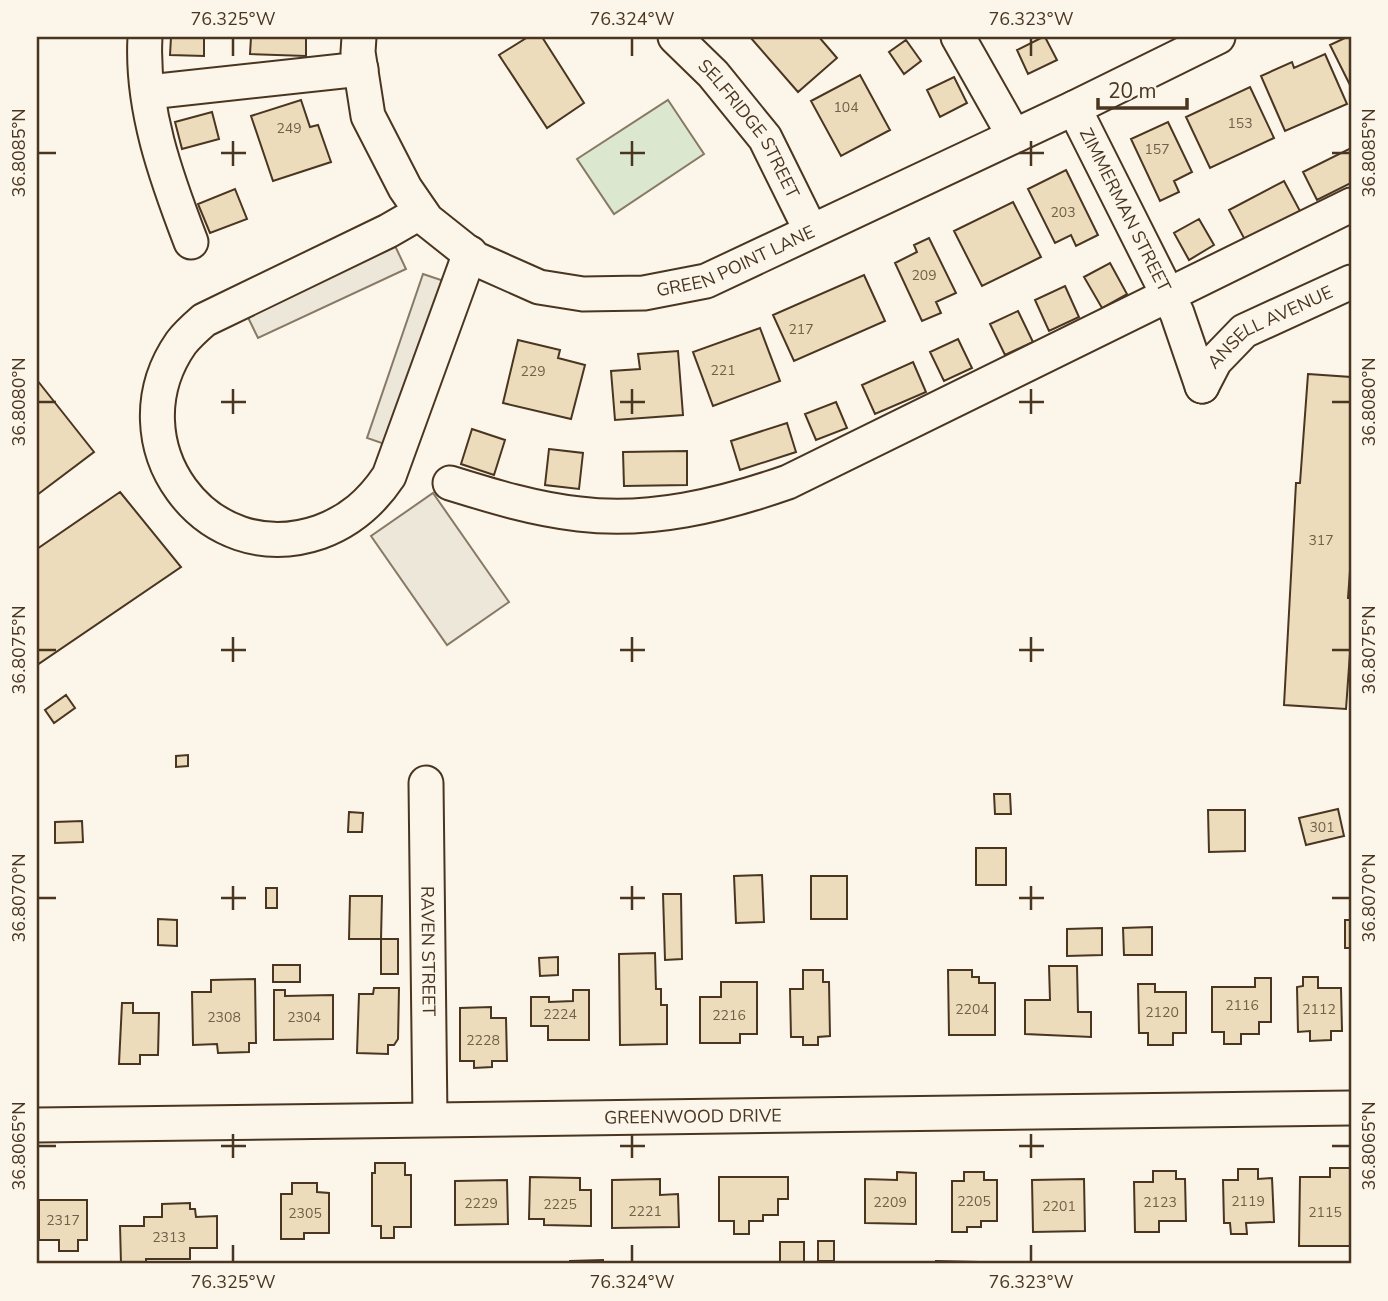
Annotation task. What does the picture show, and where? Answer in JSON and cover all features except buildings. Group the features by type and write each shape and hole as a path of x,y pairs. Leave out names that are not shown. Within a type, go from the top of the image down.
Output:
{"street":[{"path":"145,37 144,54 152,121 168,183 191,242"},
{"name":"SELFRIDGE STREET","path":"675,37 713,74 765,138 811,231"},
{"path":"958,37 1014,136"},
{"name":"GREEN POINT LANE","path":"360,53 368,116 405,188 427,220 476,259 539,287 583,294 643,293 706,281 1074,108 1209,39"},
{"path":"149,92 360,53"},
{"name":"ZIMMERMAN STREET","path":"1074,108 1172,304 1202,386"},
{"path":"450,483 513,503 581,515 638,516 741,498 788,482 1172,304 1351,205"},
{"path":"421,212 388,231 204,320 182,342 165,372 156,410 160,445 172,478 194,506 222,526 255,538 278,541 301,539 341,525 368,504 379,491 392,467 470,253"},
{"name":"ANSELL AVENUE","path":"1202,386 1215,361 1244,331 1351,282"},
{"name":"RAVEN STREET","path":"426,783 430,1119"},
{"name":"GREENWOOD DRIVE","path":"37,1125 1351,1108"}],"green space":[{"path":"668,100 704,154 614,214 577,159"}],"shaded area":[{"path":"388,231 406,269 258,338 240,301"},
{"path":"423,274 459,286 399,449 367,438"},
{"path":"433,493 509,602 447,645 371,536"}]}
